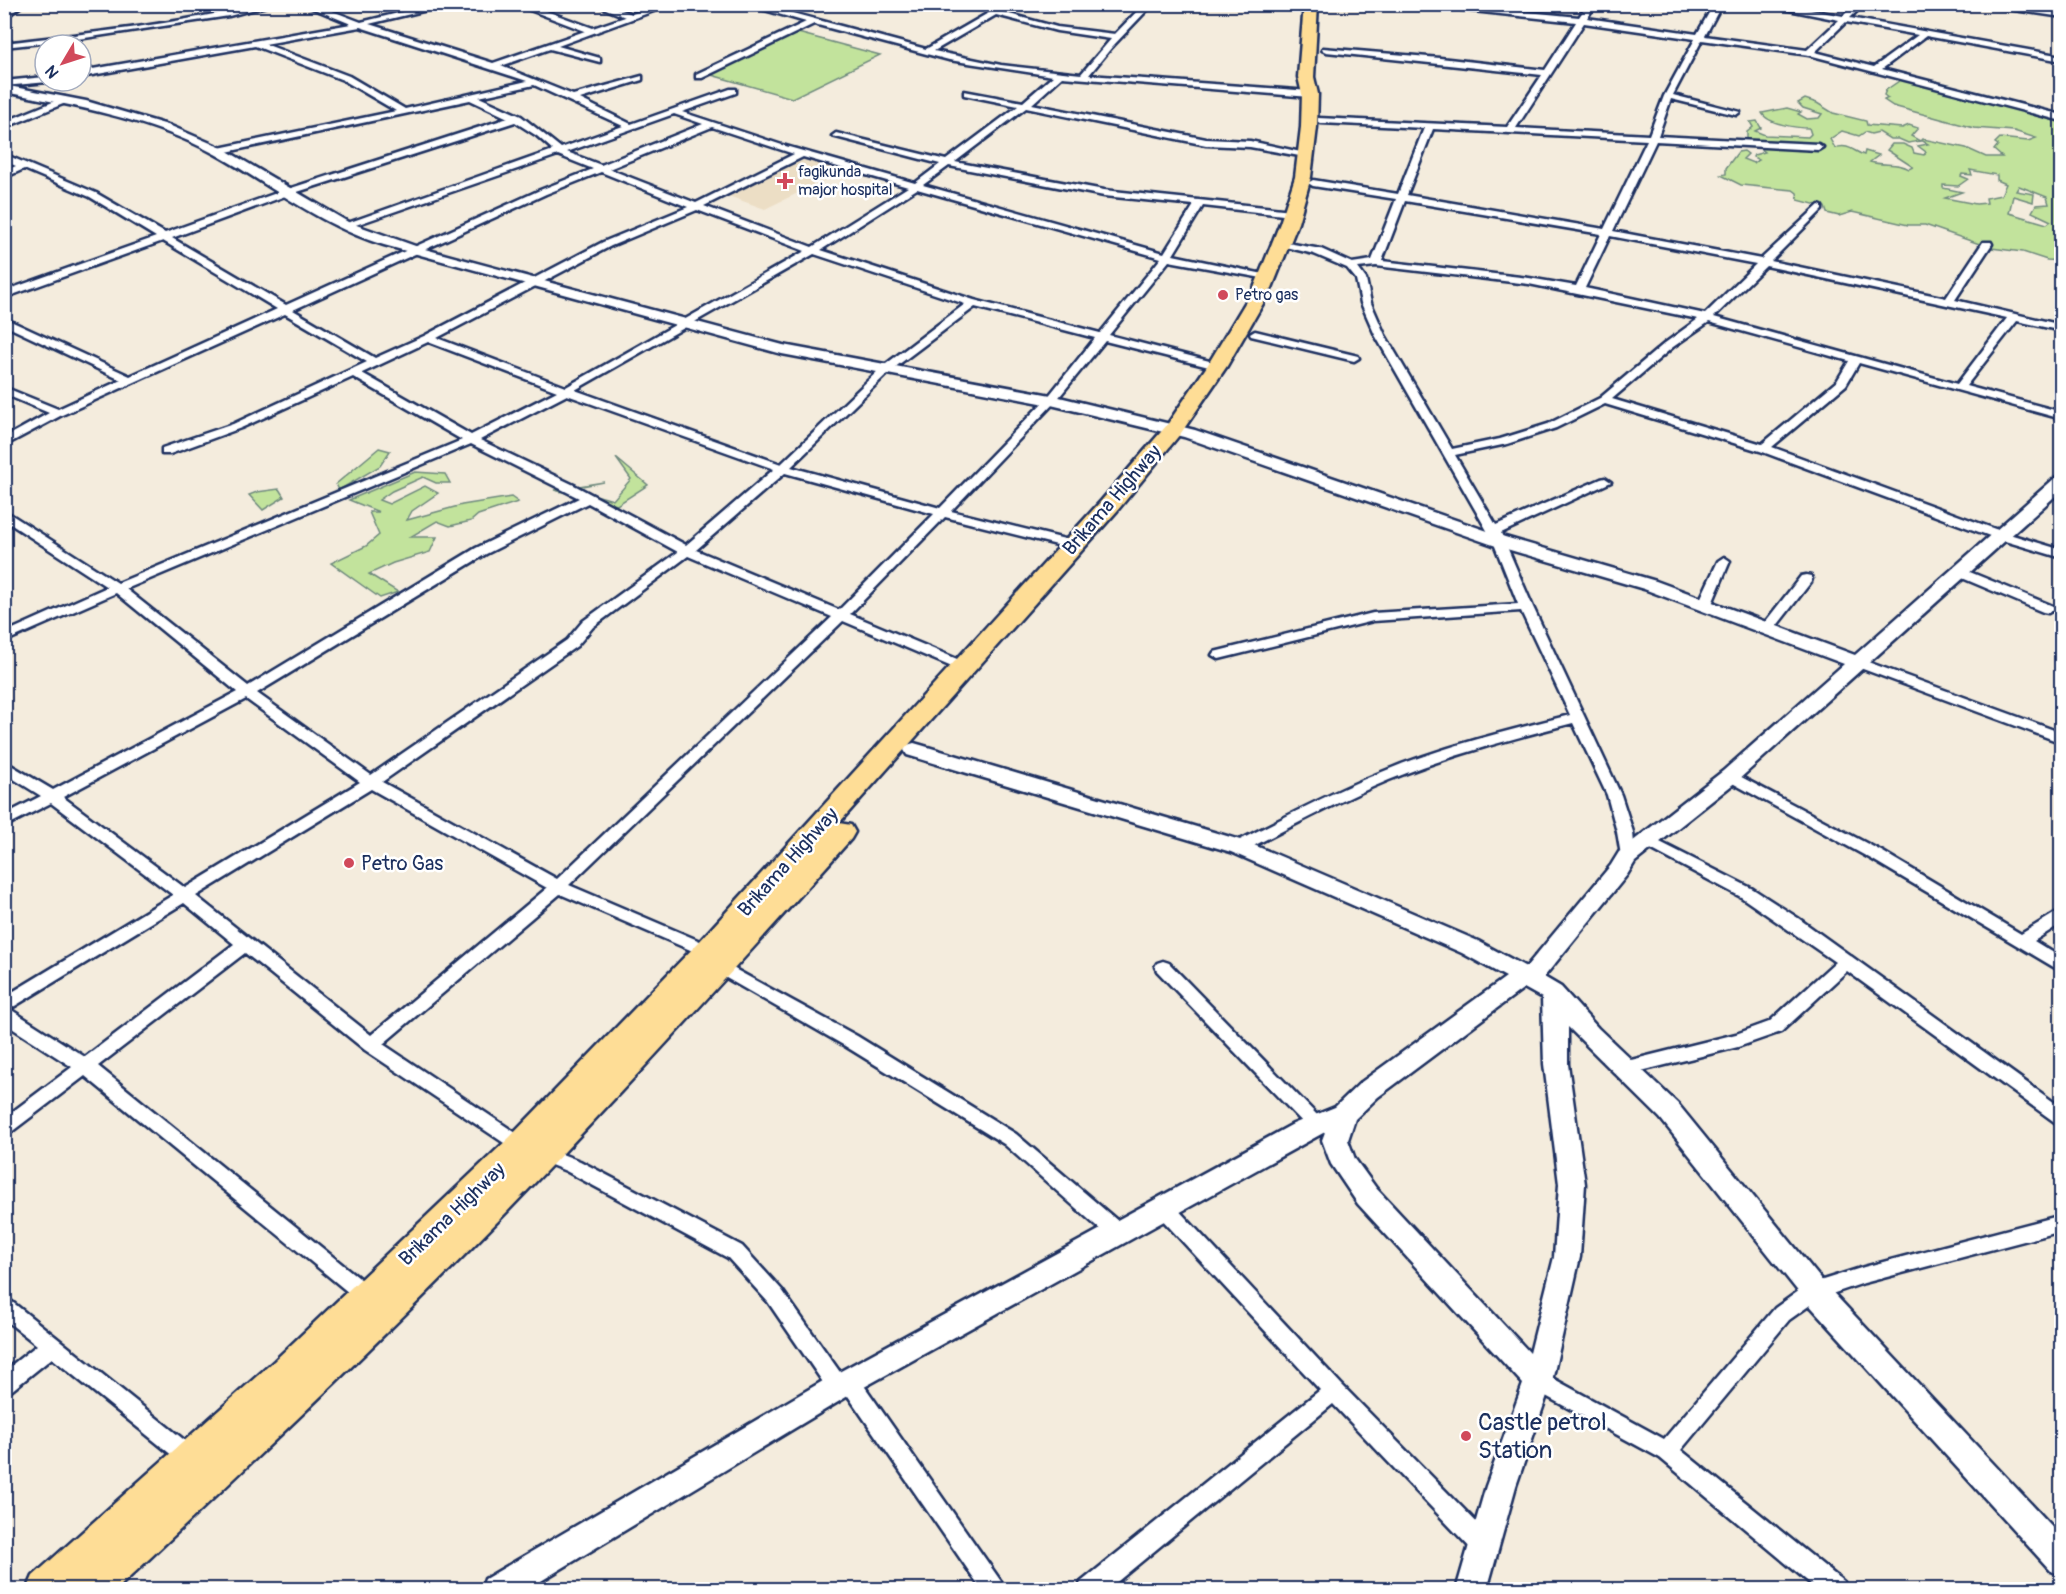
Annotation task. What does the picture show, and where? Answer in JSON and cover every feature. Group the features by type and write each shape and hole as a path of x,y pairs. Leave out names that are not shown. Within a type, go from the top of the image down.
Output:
{"highway":[{"name":"Brikama Highway","path":"714,959 964,667 1072,545 1182,431 1217,366 1308,212 1321,120 1314,83 1326,50 1313,5"},
{"name":"Brikama Highway","path":"86,1590 364,1330 531,1150 914,750 1125,509 1255,334 1288,246 1293,213 1303,177 1314,83 1313,5"},
{"name":"Brikama Highway","path":"47,1590 287,1373 367,1296 531,1150"}],"street":[{"path":"4,45 78,37 229,14 270,4"},
{"path":"306,4 357,25 493,66 573,98 631,127"},
{"path":"93,72 357,25 448,4"},
{"path":"518,4 593,31"},
{"path":"598,4 632,17"},
{"path":"493,66 669,4"},
{"path":"748,4 927,52 1001,67 1083,77 1314,83"},
{"path":"1083,77 1116,37 1149,4"},
{"path":"1510,130 1592,4"},
{"path":"1579,290 1653,137 1668,96 1718,4"},
{"path":"1763,4 2061,59"},
{"path":"1809,53 1860,4"},
{"path":"1977,4 2061,15 2059,4"},
{"path":"927,52 1008,5"},
{"path":"1414,5 1581,20 1809,53 2061,118"},
{"path":"4,16 13,6"},
{"path":"997,13 1057,28 1116,37"},
{"path":"699,76 812,22"},
{"path":"1877,69 1924,34"},
{"path":"257,44 346,78 404,112"},
{"path":"550,46 597,60"},
{"path":"1326,50 1440,60 1548,73"},
{"path":"4,638 117,588 471,440 566,391 812,251 916,186 1026,104 1060,74"},
{"path":"573,98 639,78"},
{"path":"4,86 33,82"},
{"path":"217,151 471,98 535,82"},
{"path":"4,86 133,117 217,151 285,193 362,234 416,251 782,349 1051,400 1182,431 1650,585 2061,738"},
{"path":"344,226 733,91"},
{"path":"967,93 1206,142 1250,144 1305,154"},
{"path":"1668,96 1736,112"},
{"path":"471,98 518,118 550,141 560,152 694,208 812,251 973,303 1217,366"},
{"path":"4,125 65,100"},
{"path":"675,112 803,153 1167,257 1269,278"},
{"path":"4,295 285,193 518,118"},
{"path":"1321,120 1818,147"},
{"path":"4,443 58,412 543,192 712,124"},
{"path":"1376,263 1429,127"},
{"path":"836,136 948,163 1104,193 1293,213"},
{"path":"166,451 237,426 428,338 532,282 645,227 694,208 803,153"},
{"path":"4,157 93,195 374,362"},
{"path":"4,175 25,165"},
{"path":"1313,183 1762,263 1949,301 2061,328"},
{"path":"371,1045 558,887 843,614 1051,400 1167,257 1200,202"},
{"path":"1449,453 1503,442 1552,426 1604,400 1669,345 1707,318 1819,208"},
{"path":"1949,301 1987,244"},
{"path":"1288,246 1331,256 1351,266 1361,279 1366,303 1380,335 1497,536 1526,607 1614,795 1625,832 1627,856"},
{"path":"1351,266 1376,263 1579,290 1707,318 2061,416"},
{"path":"4,1005 371,782 572,643 588,624 687,551 783,468 886,369 973,303"},
{"path":"1960,387 2014,317"},
{"path":"4,321 130,380"},
{"path":"1255,334 1354,358"},
{"path":"428,338 566,391 783,468 858,490 1072,545"},
{"path":"1764,447 1842,383 1856,358"},
{"path":"353,372 471,440 588,498 687,551 761,584 843,614 964,667"},
{"path":"4,390 58,412"},
{"path":"1604,400 1764,447 1837,477 2002,536 2061,554"},
{"path":"496,1590 844,1384 1165,1209 1315,1124 1344,1114 1369,1090 1452,1027 1526,978 1619,870 1627,856 1730,776 2002,536 2061,481"},
{"path":"1497,536 1605,482"},
{"path":"4,822 247,693 482,550 588,498"},
{"path":"7,517 117,588 247,693 371,782 558,887 714,959 851,1041 1010,1139 1119,1234"},
{"path":"1704,606 1724,561"},
{"path":"1960,573 2048,609"},
{"path":"1767,629 1806,579"},
{"path":"1219,655 1288,636 1373,617 1526,607"},
{"path":"1239,847 1384,776 1501,737 1577,718"},
{"path":"914,750 1239,847 1470,946 1553,993 1589,1035 1669,1111 1814,1291 2061,1560"},
{"path":"4,766 52,796 184,896 371,1045 531,1150 573,1166 735,1252 775,1296 844,1384 996,1590"},
{"path":"1730,776 1878,856 2061,966"},
{"path":"1648,841 1747,893 1792,922 2061,1118"},
{"path":"2021,942 2061,915"},
{"path":"4,1128 245,945"},
{"path":"1625,1068 1738,1040 1775,1027 1846,962"},
{"path":"1163,968 1315,1124"},
{"path":"1471,1590 1501,1486 1538,1381 1567,1257 1572,1184 1556,1064 1556,1012 1553,993"},
{"path":"4,1014 85,1066 367,1296"},
{"path":"1344,1114 1335,1140 1344,1164 1367,1196 1538,1381 1666,1451 1836,1590"},
{"path":"1165,1209 1334,1391 1483,1545"},
{"path":"1666,1451 1782,1314 1814,1291 1864,1275 2061,1223"},
{"path":"4,1307 191,1458"},
{"path":"4,1384 52,1345"},
{"path":"1089,1590 1334,1391"}],"shaded area":[{"name":"fagikunda major hospital","path":"804,153 849,168 765,209 720,193"}],"green space":[{"path":"798,33 880,55 792,98 708,74"},
{"path":"1902,79 1963,94 1973,99 2061,118 2061,171 2057,170 2057,178 2061,180 2061,261 2047,260 2023,252 1991,248 1925,225 1908,225 1852,212 1839,216 1827,213 1825,207 1798,200 1797,193 1793,190 1741,185 1721,175 1726,174 1726,168 1738,152 1744,151 1748,154 1743,159 1753,163 1759,160 1753,157 1754,155 1765,152 1747,138 1747,132 1753,127 1750,122 1757,121 1761,128 1755,131 1765,135 1808,137 1811,134 1809,128 1776,123 1762,113 1787,108 1801,112 1798,114 1807,119 1819,118 1822,114 1803,108 1798,103 1805,99 1833,113 1866,121 1867,125 1902,128 1909,125 1918,128 1911,136 1920,141 1908,143 1899,139 1890,139 1879,132 1871,134 1865,132 1859,136 1842,131 1830,139 1835,148 1844,147 1864,155 1865,151 1879,155 1870,162 1909,169 1913,167 1887,150 1892,144 1903,144 1912,148 1914,153 1924,155 1926,152 1918,146 1928,144 1921,140 1923,139 1966,148 1986,157 2002,157 1994,150 1998,145 1995,143 2000,138 2028,141 2036,138 2014,131 1974,128 1893,106 1884,100 1888,98 1884,95 1886,90","holes":["1970,170 1997,175 1997,180 2006,184 2001,195 1986,198 1987,203 1976,204 1945,198 1962,192 1943,188 1943,185 1958,186 1968,179 1961,176 1962,174 1972,175","2019,186 2047,197 2049,204 2036,205 2032,212 2051,221 2047,224 2009,213 2013,196 2033,202 2034,194 2016,191"]},
{"path":"379,448 390,451 380,466 339,490 336,484"},
{"path":"616,458 648,485 617,505 554,490 604,482 571,488 613,500 631,479"},
{"path":"415,472 445,474 450,483 436,483 423,477 392,491 379,500 389,504 425,486 438,493 412,511 407,520 462,505 511,497 518,502 478,515 471,521 450,526 437,521 410,537 437,537 430,552 393,563 369,574 398,592 380,598 331,563 366,546 379,535 369,512 379,512 349,500"},
{"path":"279,489 284,497 263,510 249,495 257,492"}],"place":[{"name":"fagikunda major hospital","path":"785,181"},
{"name":"Petro gas","path":"1223,295"},
{"name":"Petro Gas","path":"349,863"},
{"name":"Castle petrol Station","path":"1466,1436"}]}
